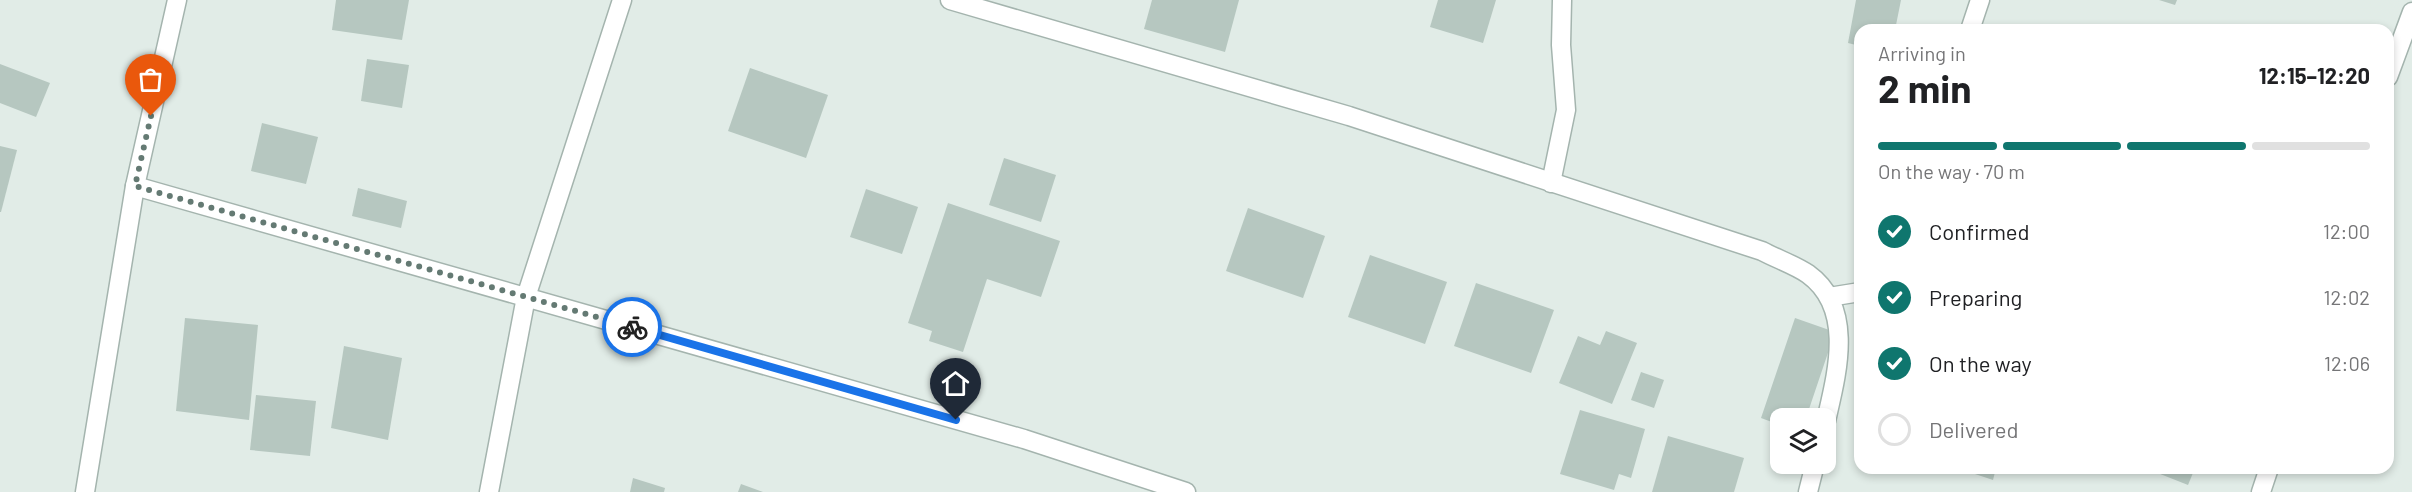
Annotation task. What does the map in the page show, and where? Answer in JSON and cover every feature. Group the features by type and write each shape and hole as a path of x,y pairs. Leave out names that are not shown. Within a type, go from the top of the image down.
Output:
{"street":[{"path":"85,492 135,186 177,0"},
{"path":"489,492 526,297 622,0"},
{"path":"950,0 1349,116 1762,251 1808,274 1829,297 1840,326 1834,385 1829,408"},
{"path":"1551,183 1566,110 1561,45 1562,0"},
{"path":"1972,24 1980,0"},
{"path":"2394,61 2412,12"},
{"path":"135,186 1024,439 1186,492"},
{"path":"1829,297 1854,293"},
{"path":"1808,492 1812,474"},
{"path":"2261,492 2267,474"}],"building":[{"path":"336,0 409,0 402,40 332,30"},
{"path":"1152,0 1239,0 1225,52 1144,29"},
{"path":"1438,0 1496,0 1483,43 1430,27"},
{"path":"1856,0 1901,0 1896,24 1854,24 1854,44 1848,43"},
{"path":"2159,0 2177,0 2175,5"},
{"path":"367,59 409,65 402,108 361,101"},
{"path":"0,64 50,83 36,117 0,103"},
{"path":"750,68 828,95 806,158 728,131"},
{"path":"262,123 318,137 306,184 251,171"},
{"path":"0,146 17,150 1,212 0,212"},
{"path":"1004,158 1056,175 1041,222 989,205"},
{"path":"358,188 407,201 401,228 352,216"},
{"path":"866,189 918,207 902,254 850,237"},
{"path":"948,203 1060,241 1041,297 987,279 963,352 929,341 932,331 908,323"},
{"path":"1248,208 1325,236 1303,298 1226,271"},
{"path":"1370,255 1447,282 1425,344 1348,317"},
{"path":"1476,283 1554,310 1531,373 1454,346"},
{"path":"185,318 258,325 249,420 176,411"},
{"path":"1795,318 1835,332 1809,408 1770,408 1770,421 1761,418"},
{"path":"1606,331 1637,343 1612,404 1559,383 1578,336 1600,345"},
{"path":"344,346 402,358 388,440 331,428"},
{"path":"1641,372 1664,380 1654,408 1631,400"},
{"path":"256,395 316,401 310,456 250,450"},
{"path":"1580,410 1645,429 1631,478 1619,474 1614,490 1560,474"},
{"path":"1668,436 1744,458 1734,492 1652,492"},
{"path":"1975,474 1994,474 1993,480"},
{"path":"2160,474 2193,474 2188,485"},
{"path":"633,478 665,488 664,492 630,492"},
{"path":"741,484 763,492 738,492"}],"way so far":[{"path":"151,116 135,186 632,327"}],"route":[{"path":"632,327 956,420"}]}
